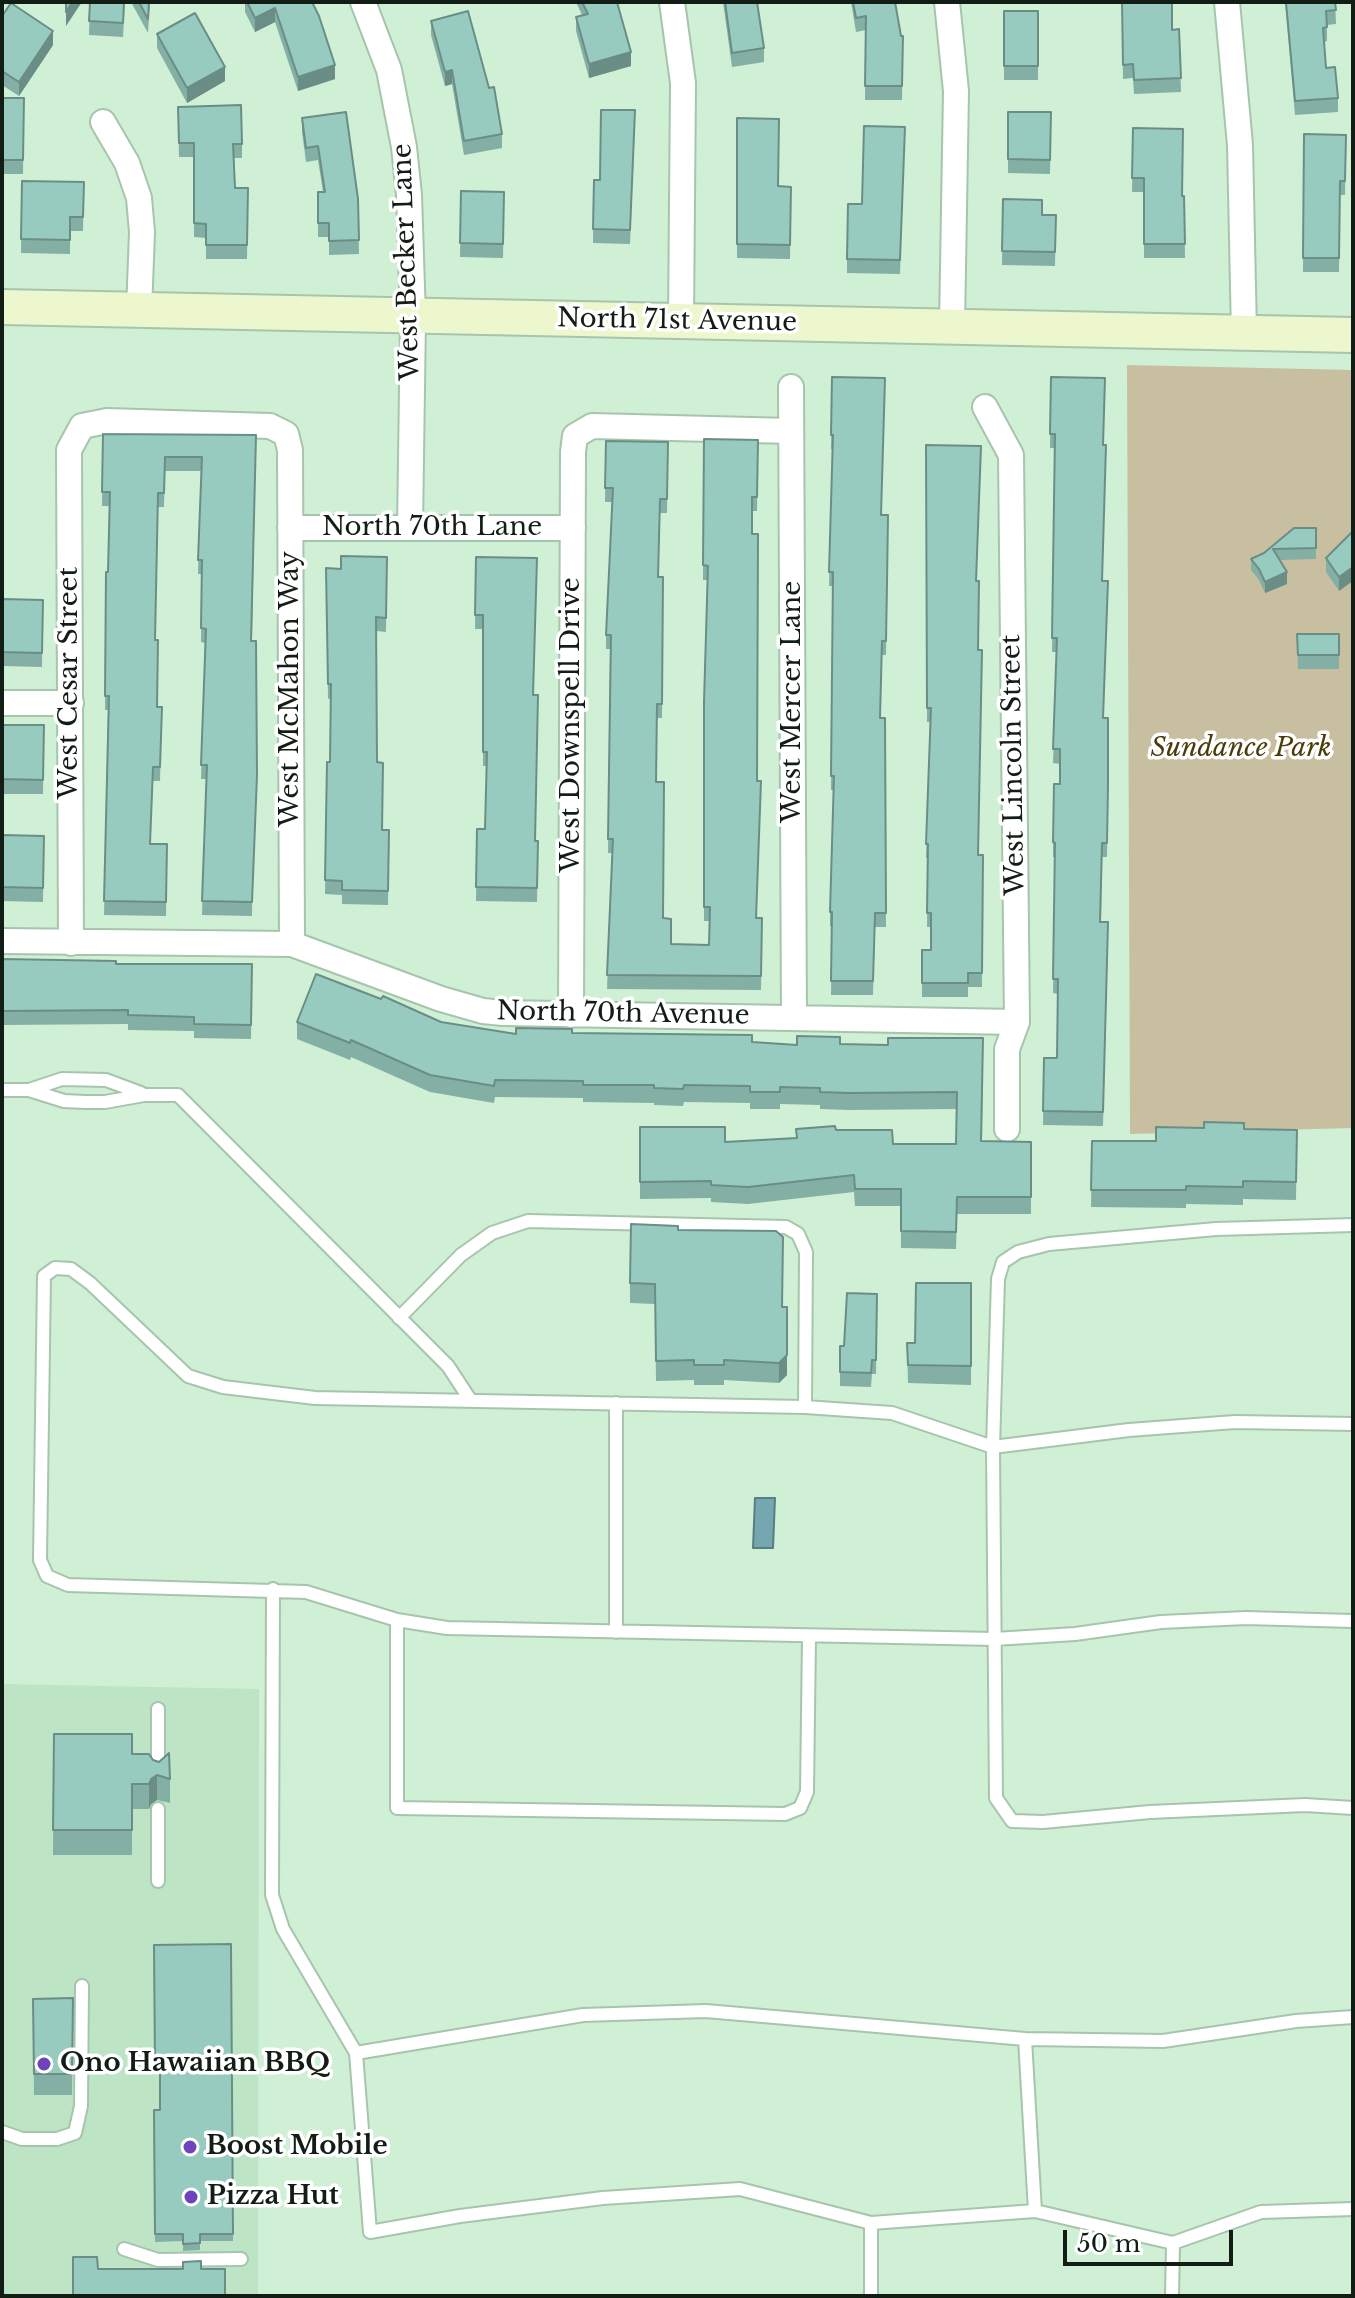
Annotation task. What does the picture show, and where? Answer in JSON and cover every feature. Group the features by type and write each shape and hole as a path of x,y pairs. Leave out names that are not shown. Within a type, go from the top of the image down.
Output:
{"street":[{"name":"West Becker Lane","path":"363,2 389,70 404,147 409,195 413,318 410,528"},
{"path":"672,2 683,83 681,321"},
{"path":"947,2 956,91 952,326"},
{"path":"1227,2 1240,145 1244,334"},
{"path":"103,122 127,163 139,198 142,244 139,311"},
{"name":"North 71st Avenue","path":"2,307 413,318 1353,335"},
{"name":"West Mercer Lane","path":"791,387 794,1018"},
{"name":"West Lincoln Street","path":"985,407 1011,455 1017,1022 1007,1049 1007,1129"},
{"name":"West Cesar Street","path":"71,943 69,450 82,426 107,421 270,426 286,434"},
{"name":"West Downspell Drive","path":"571,1015 575,436 592,426 791,431"},
{"name":"West McMahon Way","path":"286,434 290,450 292,944"},
{"name":"North 70th Lane","path":"290,528 573,528"},
{"path":"2,703 71,703"},
{"name":"North 70th Avenue","path":"2,941 292,944 441,999 483,1011 1017,1022"}],"lane":[{"path":"29,1090 62,1079 106,1080 144,1095"},
{"path":"2,1090 29,1090 64,1101 105,1102 144,1095 178,1095 448,1366 471,1401"},
{"path":"399,1318 461,1255 492,1233 528,1221 786,1227 798,1234 806,1252 805,1407"},
{"path":"1353,1225 1216,1229 1049,1244 1018,1252 1003,1262 998,1279 993,1447 996,1798 1012,1821 1043,1822 1150,1812 1290,1806 1353,1808"},
{"path":"1353,1424 1235,1422 1129,1430 993,1447 892,1413 805,1407 315,1398 223,1387 188,1376 90,1283 71,1269 55,1268 44,1276 40,1560 47,1576 68,1585 306,1592 397,1620 447,1628 995,1639 1075,1634 1161,1622 1246,1618 1353,1621"},
{"path":"616,1403 616,1632"},
{"path":"273,1589 272,1895 283,1929 356,2053 370,2232 460,2216 603,2198 740,2189 871,2223 1035,2211 1173,2243 1261,2212 1353,2209"},
{"path":"397,1620 397,1808 785,1814 800,1808 807,1792 809,1637"},
{"path":"158,1709 158,1778"},
{"path":"158,1809 158,1881"},
{"path":"2,2132 22,2139 57,2139 75,2133 81,2106 82,1986"},
{"path":"356,2053 583,2015 706,2011 1025,2039 1163,2041 1296,2021 1353,2017"},
{"path":"1025,2039 1035,2211"},
{"path":"871,2223 871,2296"},
{"path":"1172,2296 1173,2243"},
{"path":"124,2249 158,2260 241,2259"}],"shaded area":[{"path":"2,1684 259,1689 258,2296 2,2296"}],"green space":[{"name":"Sundance Park","path":"1127,365 1353,370 1353,1128 1130,1134"}],"water":[{"path":"755,1498 775,1498 773,1548 753,1548"}],"building":[{"path":"90,2 124,2 123,23 89,21"},
{"path":"139,2 149,2 148,19"},
{"path":"247,2 312,2 335,65 298,77 275,8 255,18"},
{"path":"582,2 617,2 631,52 589,64 576,17 588,14"},
{"path":"725,2 757,2 764,48 732,53"},
{"path":"853,2 895,2 903,36 902,86 865,86 866,16 856,18"},
{"path":"1122,2 1172,2 1172,30 1179,29 1181,78 1134,80 1133,64 1123,65"},
{"path":"1286,2 1335,2 1336,10 1326,11 1327,27 1323,28 1326,68 1335,67 1338,98 1295,101"},
{"path":"11,3 53,31 19,82 2,71 2,16"},
{"path":"468,11 489,88 494,87 502,134 464,141 452,70 445,72 431,21"},
{"path":"1004,11 1038,11 1038,66 1004,66"},
{"path":"195,13 225,67 187,88 157,34"},
{"path":"2,98 24,98 23,160 2,160"},
{"path":"241,105 242,144 233,144 235,188 248,188 247,245 206,245 206,224 194,223 194,143 179,143 178,107"},
{"path":"601,110 635,110 630,230 593,229 594,180 600,180"},
{"path":"346,112 358,199 359,240 329,241 329,223 318,223 318,192 325,192 318,146 306,148 302,118"},
{"path":"1008,112 1051,112 1050,160 1008,159"},
{"path":"737,118 779,119 778,186 791,187 790,245 737,244"},
{"path":"864,126 905,127 900,260 847,259 848,204 862,204"},
{"path":"1133,128 1183,129 1185,244 1144,244 1144,178 1132,178"},
{"path":"1304,134 1346,135 1345,181 1340,181 1339,258 1303,258"},
{"path":"22,181 84,182 83,217 70,217 70,240 21,239"},
{"path":"461,191 504,192 503,244 460,243"},
{"path":"1003,199 1042,200 1042,215 1056,215 1055,252 1002,251"},
{"path":"832,377 885,378 881,515 888,515 887,583 880,718 885,718 886,913 875,913 873,981 831,981 834,776 831,776 833,572 829,572"},
{"path":"1051,377 1105,378 1102,581 1108,581 1103,718 1108,718 1108,785 1107,843 1102,843 1100,922 1108,922 1103,1112 1043,1111 1044,1058 1057,1058 1058,979 1053,979 1054,784 1060,784 1060,749 1053,749 1057,638 1052,638 1055,434 1050,434"},
{"path":"103,434 256,435 251,641 256,641 257,775 252,902 202,901 207,765 201,765 206,629 201,628 202,560 198,560 202,457 165,457 164,493 158,493 155,640 158,640 157,707 162,707 160,767 153,767 150,844 167,844 166,902 104,901 109,696 105,696 106,572 110,492 102,492"},
{"path":"704,439 758,440 757,497 752,497 752,534 758,534 757,781 761,781 756,918 762,918 761,976 607,975 613,839 608,839 611,635 606,635 613,488 605,488 606,441 668,442 667,499 660,499 658,577 663,577 662,704 657,704 656,782 664,782 663,918 671,919 671,944 709,945 710,907 704,907 704,702 708,566 703,565"},
{"path":"926,445 981,446 976,581 979,581 978,650 982,650 978,855 983,855 982,973 968,973 968,983 922,983 922,950 931,950 926,844 931,708 927,708"},
{"path":"1294,528 1316,528 1316,548 1273,549 1287,572 1265,582 1251,559 1264,553"},
{"path":"1353,531 1353,567 1339,577 1326,558"},
{"path":"341,556 387,557 386,618 376,617 377,762 383,763 382,830 389,830 388,891 342,890 342,881 325,880 331,684 328,684 326,568 341,569"},
{"path":"476,557 537,558 533,695 538,695 537,888 476,887 477,829 485,829 487,752 483,752 483,615 475,615"},
{"path":"2,599 43,600 42,653 2,652"},
{"path":"1297,634 1339,634 1339,655 1298,655"},
{"path":"2,725 44,725 43,780 2,779"},
{"path":"2,835 44,836 43,888 2,887"},
{"path":"2,959 116,961 116,964 252,964 251,1025 194,1024 194,1017 128,1015 128,1010 2,1011"},
{"path":"316,974 381,999 383,996 441,1022 516,1034 516,1028 572,1029 572,1033 752,1035 752,1042 797,1045 797,1036 840,1037 840,1044 888,1045 888,1038 983,1038 981,1141 1031,1142 1031,1197 957,1197 956,1232 901,1231 901,1189 855,1189 854,1175 748,1187 711,1185 711,1181 640,1182 640,1127 725,1127 725,1142 797,1138 796,1129 835,1126 836,1130 892,1130 893,1144 956,1144 957,1092 849,1093 820,1092 820,1088 780,1087 780,1092 750,1092 750,1086 684,1085 683,1089 654,1088 654,1085 583,1085 583,1081 495,1080 494,1086 430,1075 351,1040 350,1043 297,1022"},
{"path":"1204,1122 1244,1123 1244,1129 1297,1130 1296,1182 1243,1181 1243,1187 1186,1186 1186,1190 1091,1190 1092,1141 1156,1141 1156,1127 1204,1128"},
{"path":"631,1224 678,1226 678,1230 776,1231 783,1237 782,1307 787,1307 787,1355 779,1363 724,1360 724,1365 694,1365 694,1360 656,1361 655,1284 630,1283"},
{"path":"916,1283 971,1283 971,1366 908,1365 907,1343 915,1343"},
{"path":"847,1293 877,1294 876,1360 872,1360 871,1373 840,1372"},
{"path":"54,1734 132,1734 132,1754 149,1754 159,1762 169,1753 170,1779 157,1775 149,1784 132,1784 132,1830 53,1830"},
{"path":"231,1944 233,2234 200,2234 200,2243 183,2244 183,2234 155,2234 154,2110 160,2110 160,2064 155,2064 154,1945"},
{"path":"73,1998 72,2074 34,2074 33,1999"},
{"path":"73,2257 97,2257 98,2269 183,2269 183,2262 201,2261 201,2269 225,2269 225,2296 73,2296"}],"place":[{"name":"Ono Hawaiian BBQ","path":"44,2064"},
{"name":"Boost Mobile","path":"190,2147"},
{"name":"Pizza Hut","path":"191,2197"}]}
